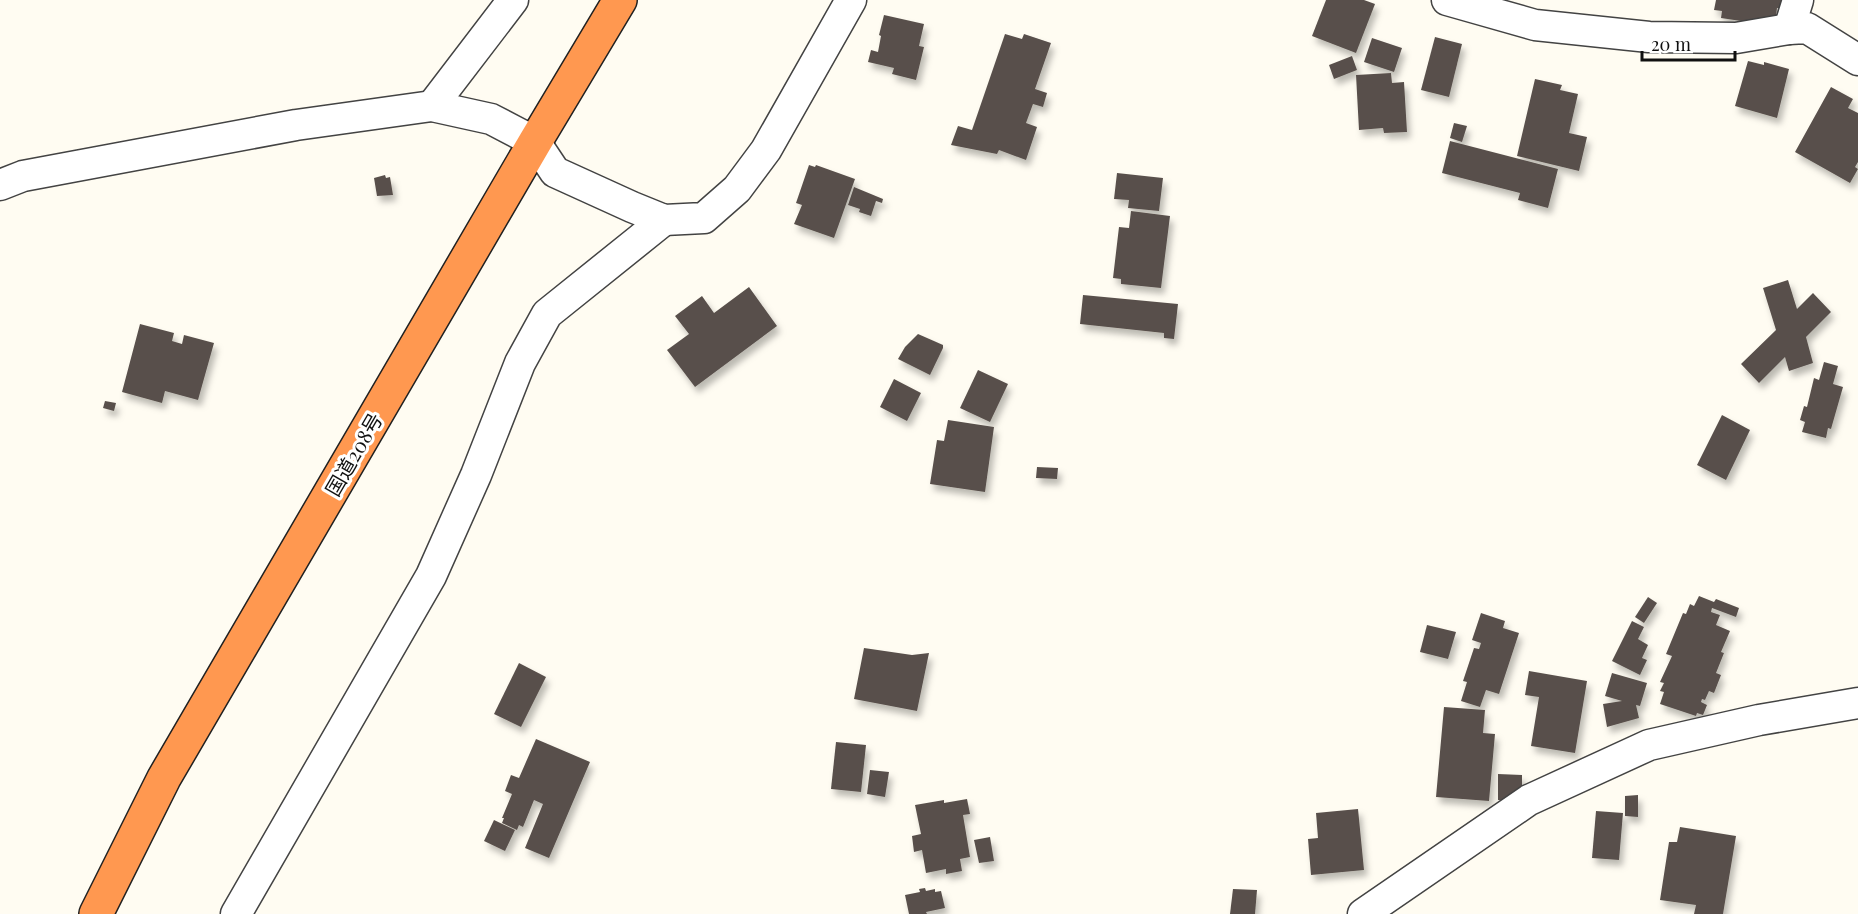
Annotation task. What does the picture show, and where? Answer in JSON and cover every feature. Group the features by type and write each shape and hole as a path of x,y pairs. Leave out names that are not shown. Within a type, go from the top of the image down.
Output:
{"highway":[{"name":"国道208号","path":"96,914 164,778 620,0"}],"street":[{"path":"432,106 513,0"},
{"path":"0,185 23,176 296,125 432,106 491,119 535,142 555,172 664,220 704,218 737,189 766,150 851,0"},
{"path":"1447,0 1535,25 1649,37 1736,38 1807,28 1858,60"},
{"path":"1789,29 1798,0"},
{"path":"236,914 431,576 476,475 520,363 547,314 664,220"},
{"path":"1363,914 1529,800 1649,745 1759,720 1858,703"}],"building":[{"path":"1326,0 1364,0 1375,4 1356,53 1312,36"},
{"path":"1716,0 1808,0 1781,9 1777,8 1775,25 1740,24 1741,21 1721,18 1722,11 1714,10"},
{"path":"884,15 924,24 919,46 924,47 916,80 892,74 894,68 868,62 871,50 878,52"},
{"path":"1005,34 1022,39 1024,34 1051,43 1035,89 1047,93 1043,107 1033,104 1026,123 1037,127 1026,160 999,150 997,154 951,145 958,126 972,130"},
{"path":"1435,37 1462,44 1449,97 1421,90"},
{"path":"1372,38 1402,48 1394,72 1364,62"},
{"path":"1352,56 1357,70 1334,79 1329,65"},
{"path":"1748,61 1764,65 1764,62 1789,69 1777,118 1735,106"},
{"path":"1391,73 1392,83 1404,82 1407,132 1384,133 1383,128 1359,130 1356,75"},
{"path":"1535,79 1562,85 1560,90 1578,94 1569,133 1587,137 1579,171 1517,156"},
{"path":"1831,87 1853,99 1848,108 1858,113 1858,162 1855,167 1858,169 1850,183 1795,152"},
{"path":"1454,123 1467,126 1462,142 1450,138"},
{"path":"1450,141 1558,169 1548,208 1518,200 1520,193 1442,173"},
{"path":"809,165 815,167 816,165 855,179 834,238 794,224 802,205 796,203"},
{"path":"1117,173 1163,178 1159,211 1128,208 1129,200 1114,199"},
{"path":"385,175 386,178 390,177 393,195 377,196 374,178"},
{"path":"854,187 883,199 882,203 876,201 871,216 848,205"},
{"path":"1131,211 1170,216 1161,288 1121,284 1121,279 1113,278 1119,227 1129,228"},
{"path":"1788,280 1797,309 1813,293 1831,312 1806,337 1813,363 1789,371 1785,357 1759,383 1741,364 1776,330 1763,288"},
{"path":"749,287 777,326 695,387 667,350 689,334 675,316 702,296 714,313"},
{"path":"1083,295 1178,304 1174,339 1164,338 1164,333 1080,324"},
{"path":"140,324 174,333 172,341 182,344 184,335 214,343 198,400 165,391 162,403 122,392"},
{"path":"918,334 943,345 930,375 898,359 905,347"},
{"path":"1824,362 1838,366 1833,384 1843,387 1831,429 1828,428 1826,438 1802,432 1805,422 1800,420 1804,406 1807,407 1814,378 1819,380"},
{"path":"978,370 1008,384 990,422 960,408"},
{"path":"894,379 921,393 907,421 880,407"},
{"path":"105,401 116,403 114,411 103,408"},
{"path":"1722,415 1750,430 1726,480 1697,465"},
{"path":"948,420 994,427 985,492 930,484 937,440 944,441"},
{"path":"1037,467 1058,468 1057,479 1036,478"},
{"path":"1699,596 1714,602 1716,599 1739,608 1736,617 1712,608 1711,612 1720,615 1716,625 1730,631 1721,652 1724,653 1716,673 1721,675 1714,693 1709,691 1705,700 1702,699 1701,702 1707,705 1703,715 1697,713 1696,716 1660,704 1664,692 1660,691 1664,683 1660,682 1672,656 1666,654 1683,613 1686,614 1690,604 1694,606"},
{"path":"1648,597 1657,603 1644,623 1635,617"},
{"path":"1481,613 1505,621 1503,628 1519,633 1499,694 1486,690 1480,707 1461,701 1467,682 1463,681 1474,648 1479,649 1481,643 1472,640"},
{"path":"1632,621 1644,627 1638,639 1648,645 1642,658 1647,660 1640,675 1612,661"},
{"path":"1427,625 1456,632 1448,659 1420,652"},
{"path":"864,648 912,655 929,653 917,711 854,699"},
{"path":"519,663 546,677 521,727 494,714"},
{"path":"1529,671 1587,681 1575,753 1531,746 1539,697 1525,695"},
{"path":"1612,673 1647,683 1640,706 1636,705 1639,718 1607,727 1603,704 1622,701 1605,696"},
{"path":"1444,707 1485,710 1483,733 1495,734 1489,801 1436,797"},
{"path":"536,739 590,762 549,858 525,848 543,804 534,800 523,827 519,825 517,830 502,823 512,794 505,791 511,775 519,778"},
{"path":"836,742 866,745 861,792 831,789"},
{"path":"870,770 889,772 885,797 867,794"},
{"path":"1498,774 1522,775 1522,800 1498,800"},
{"path":"1638,795 1638,817 1625,816 1625,796"},
{"path":"967,799 970,814 963,815 970,857 960,859 962,871 946,874 946,869 926,873 922,850 914,852 912,836 921,834 915,805"},
{"path":"1358,809 1364,870 1311,875 1308,839 1318,838 1316,813"},
{"path":"1596,811 1623,813 1619,860 1592,858"},
{"path":"494,820 515,830 505,851 484,841"},
{"path":"1680,827 1736,836 1723,914 1694,914 1696,905 1660,900 1669,842 1677,842"},
{"path":"990,837 994,861 979,863 974,840"},
{"path":"925,888 926,891 935,889 935,892 941,891 945,908 926,912 927,914 909,914 905,895 920,892 919,889"},
{"path":"1233,889 1257,890 1255,914 1230,914"}]}
